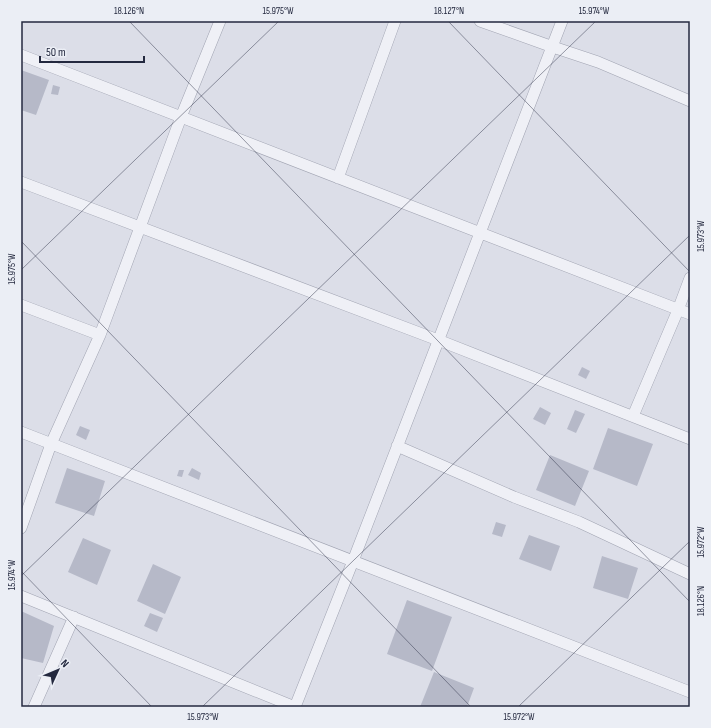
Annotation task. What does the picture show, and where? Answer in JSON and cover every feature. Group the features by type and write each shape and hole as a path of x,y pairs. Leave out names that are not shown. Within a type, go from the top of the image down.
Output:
{"street":[{"path":"21,528 51,444 100,335 181,117 220,21"},
{"path":"338,178 395,21"},
{"path":"480,21 553,48 598,62 690,101"},
{"path":"21,596 295,707 553,48 562,21"},
{"path":"21,55 690,314"},
{"path":"21,182 438,340 690,439"},
{"path":"633,416 690,278"},
{"path":"21,305 100,335"},
{"path":"21,432 690,692"},
{"path":"397,446 514,497 579,522 690,574"},
{"path":"34,707 74,618"}],"building":[{"path":"21,70 49,80 36,115 21,110"},
{"path":"53,85 60,87 58,95 51,94"},
{"path":"582,367 590,371 586,379 578,375"},
{"path":"540,407 551,413 545,425 533,419"},
{"path":"575,410 585,414 576,433 567,429"},
{"path":"80,426 90,430 86,440 76,435"},
{"path":"608,428 653,444 637,486 593,469"},
{"path":"550,455 589,471 575,506 536,490"},
{"path":"67,468 105,481 94,516 55,503"},
{"path":"192,468 201,473 199,480 188,475"},
{"path":"179,470 184,470 182,477 177,476"},
{"path":"496,522 506,525 502,537 492,534"},
{"path":"529,535 560,546 551,571 519,559"},
{"path":"83,538 111,550 97,585 68,572"},
{"path":"602,556 638,568 628,599 593,588"},
{"path":"153,564 181,577 165,614 137,601"},
{"path":"407,600 452,617 432,671 387,654"},
{"path":"21,611 54,626 43,663 21,658"},
{"path":"150,613 163,618 157,632 144,626"},
{"path":"434,672 474,688 467,707 420,707"}]}
